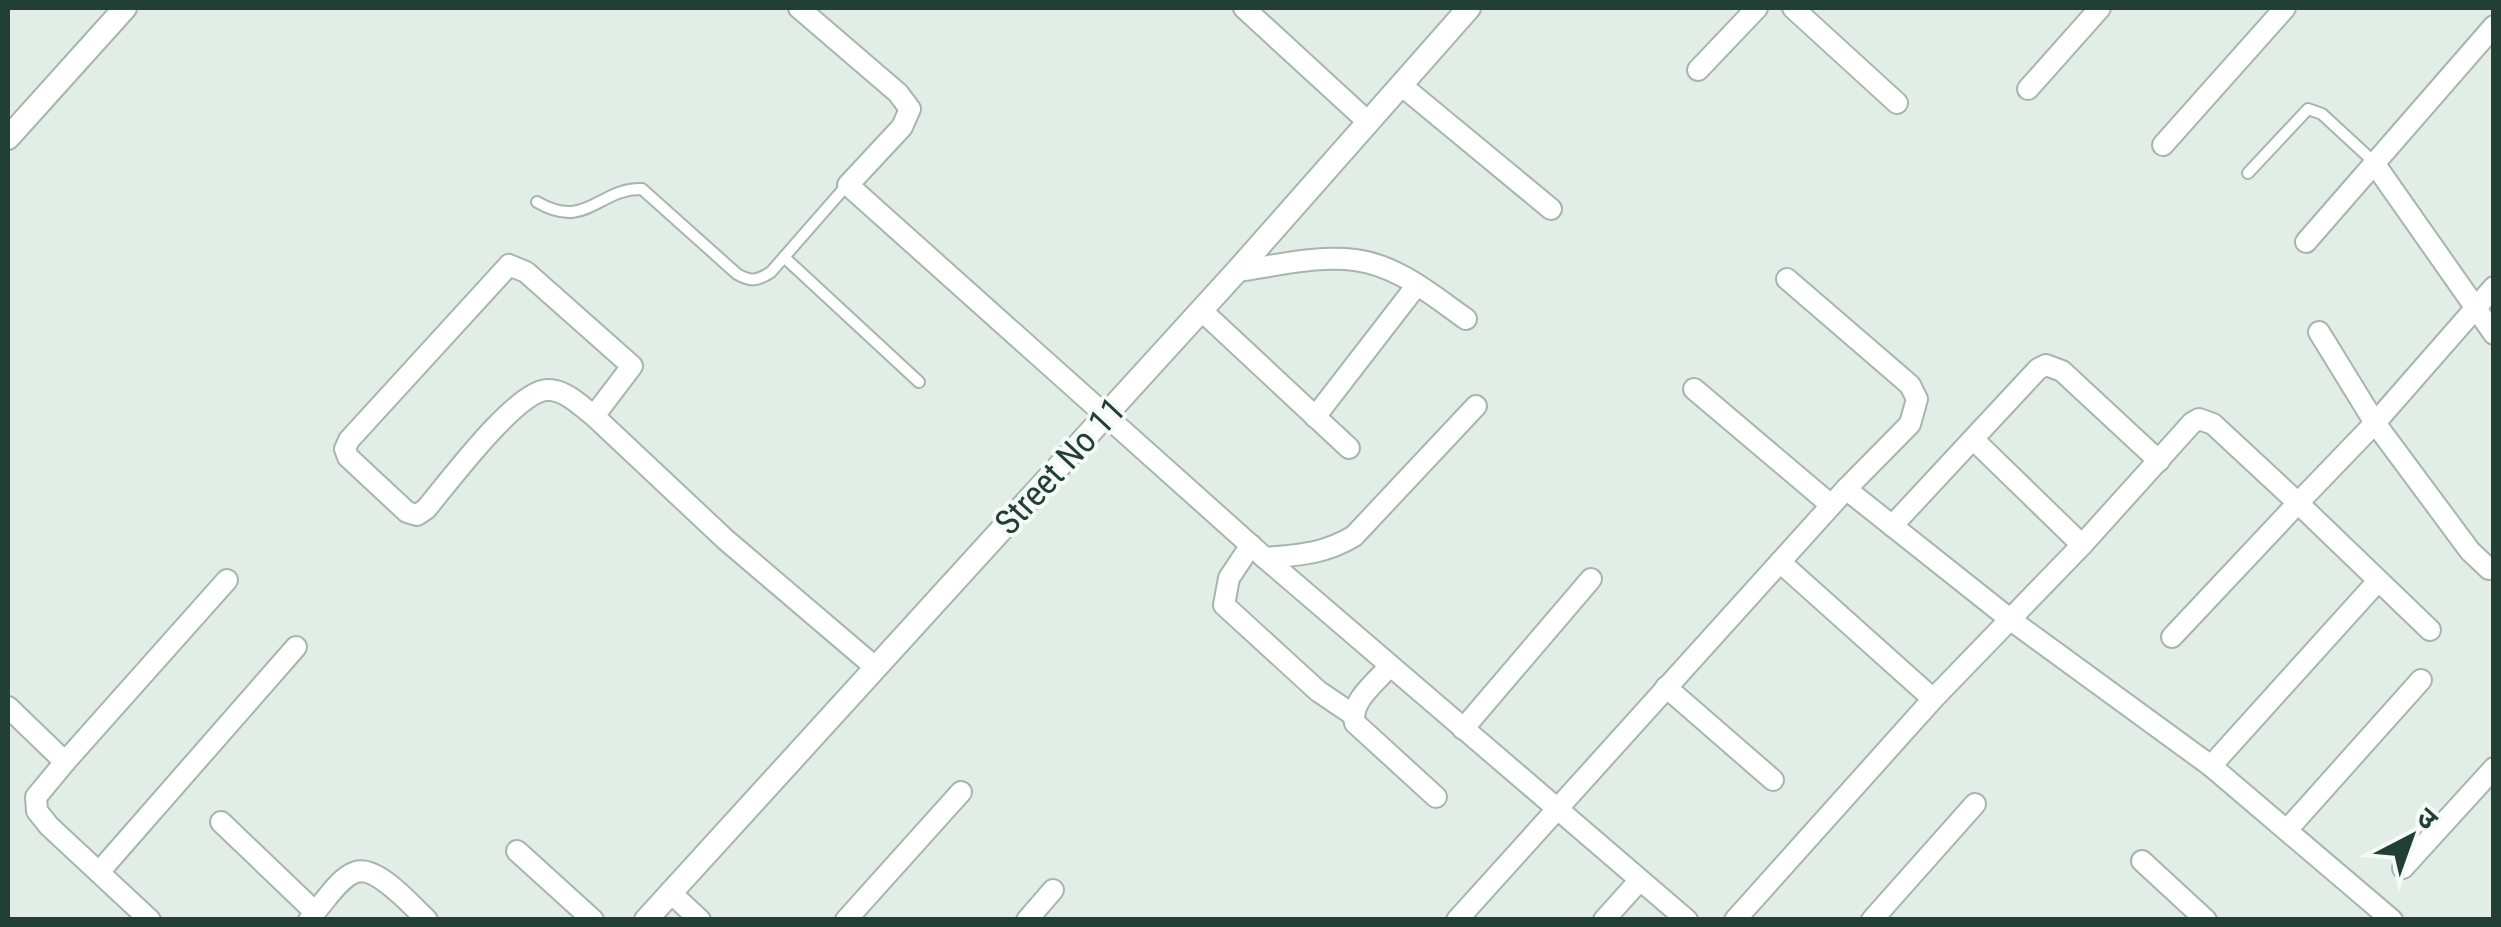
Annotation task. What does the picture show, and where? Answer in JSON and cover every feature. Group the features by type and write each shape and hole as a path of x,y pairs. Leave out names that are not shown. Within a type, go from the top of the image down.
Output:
{"street":[{"path":"8,138 124,8"},
{"path":"799,8 898,93 910,109 902,127 848,184 1258,552 1687,920"},
{"path":"1244,8 1368,121"},
{"name":"Street No 11","path":"646,920 1106,417 1469,8"},
{"path":"1698,70 1757,8"},
{"path":"1793,8 1897,103"},
{"path":"2028,89 2100,8"},
{"path":"2163,146 2286,8"},
{"path":"2306,242 2494,26"},
{"path":"1401,85 1551,209"},
{"path":"2374,163 2494,334"},
{"path":"1237,271 1329,259 1357,260 1388,269 1418,285 1466,319"},
{"path":"594,416 632,366 526,272 509,265 345,449 348,457 406,512 417,515 514,407 534,392 551,390 572,398 726,540 874,667"},
{"path":"1457,920 1831,505 1910,424 1917,399 1910,385 1788,279"},
{"path":"1315,416 1418,285"},
{"path":"2172,637 2375,423 2494,286"},
{"path":"1201,310 1349,448"},
{"path":"2319,332 2375,423 2470,551 2480,563 2494,568"},
{"path":"1892,526 2038,369 2046,365 2062,370 2159,461"},
{"path":"1694,389 1831,505"},
{"path":"1436,798 1361,731 1352,714 1318,692 1224,605 1228,578 1258,552 1314,554 1354,536 1476,406"},
{"path":"1735,920 1933,699 2082,545 2192,423 2206,420 2430,630"},
{"path":"1974,440 2082,545"},
{"path":"1846,489 2011,620 2212,766 2392,920"},
{"path":"1780,562 1933,699"},
{"path":"1462,729 1590,579"},
{"path":"150,920 48,826 37,811 36,797 227,580"},
{"path":"2212,766 2378,581"},
{"path":"100,871 296,647"},
{"path":"1352,714 1390,666"},
{"path":"2287,830 2422,680"},
{"path":"1666,687 1773,780"},
{"path":"8,707 64,762"},
{"path":"2403,868 2494,768"},
{"path":"846,920 961,792"},
{"path":"1872,920 1975,804"},
{"path":"222,822 312,916 357,871 370,872 388,883 427,920"},
{"path":"517,852 593,920"},
{"path":"2142,861 2206,920"},
{"path":"1604,920 1639,882"},
{"path":"1026,920 1052,890"},
{"path":"670,892 700,920"}],"lane":[{"path":"2248,173 2308,109 2322,114 2374,163"},
{"path":"538,202 568,214 588,210 630,189 642,189 748,280 759,280 848,184"},
{"path":"784,257 919,382"}]}
